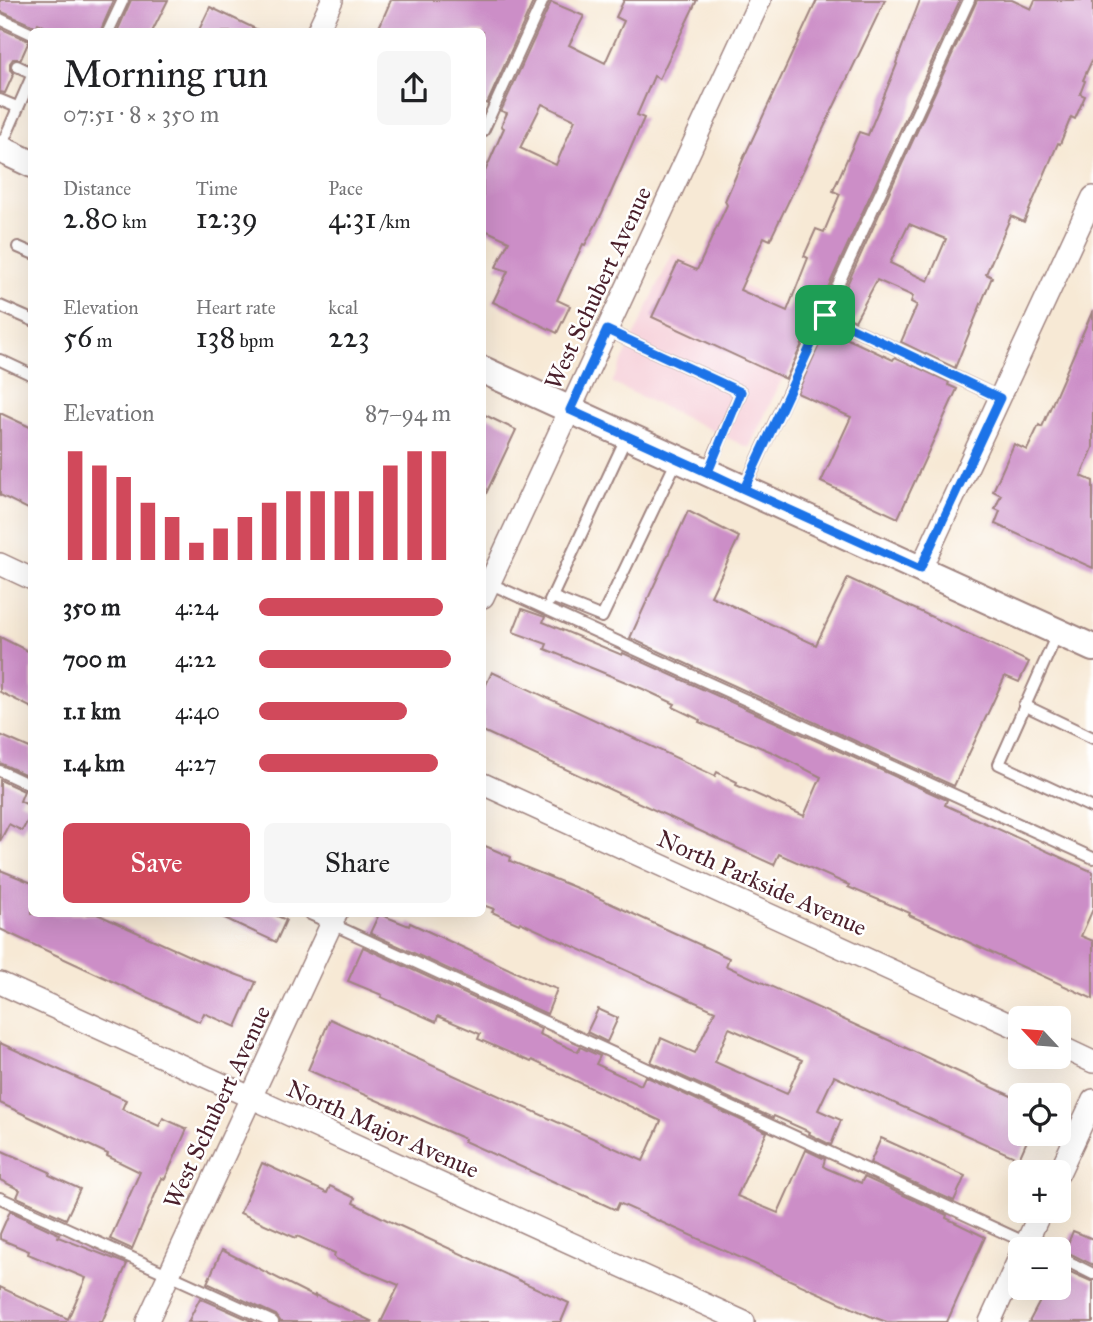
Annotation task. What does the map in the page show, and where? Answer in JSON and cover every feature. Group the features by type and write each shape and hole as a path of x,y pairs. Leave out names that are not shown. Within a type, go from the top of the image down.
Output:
{"street":[{"path":"319,28 332,0"},
{"name":"West Schubert Avenue","path":"486,585 760,0"},
{"path":"0,149 28,162"},
{"path":"920,569 1093,197"},
{"path":"486,371 1058,632 1092,645"},
{"path":"0,564 28,577"},
{"name":"North Parkside Avenue","path":"486,785 1008,1024"},
{"name":"West Schubert Avenue","path":"147,1322 334,918"},
{"name":"North Major Avenue","path":"0,983 744,1322"},
{"path":"1071,1052 1093,1062"},
{"path":"1065,1160 1093,1100"},
{"path":"990,1322 1008,1288"}],"lane":[{"path":"110,28 123,0"},
{"path":"486,124 543,0"},
{"path":"744,489 970,0"},
{"path":"0,19 28,32"},
{"path":"18,66 28,72"},
{"path":"0,149 28,83"},
{"path":"0,100 17,107"},
{"path":"18,247 28,251"},
{"path":"0,306 28,318"},
{"path":"825,315 1000,398"},
{"path":"607,330 741,392 708,472"},
{"path":"0,360 28,373"},
{"path":"547,609 627,436"},
{"path":"596,632 677,459"},
{"path":"486,587 547,609 1093,858"},
{"path":"552,597 602,617"},
{"path":"1058,632 999,764 1093,808"},
{"path":"1024,705 1093,737"},
{"path":"0,771 28,784"},
{"path":"334,918 1008,1240"},
{"path":"0,1198 273,1322"},
{"path":"1071,1263 1093,1273"}],"shaded area":[{"path":"673,253 811,318 749,448 612,383"}],"building":[{"path":"0,0 114,0 102,28 47,28 38,23 36,27 0,11"},
{"path":"131,0 168,0 154,28 119,28"},
{"path":"391,0 534,0 487,104 486,28 379,28"},
{"path":"624,0 697,0 659,79 654,76 637,115 644,118 602,213 585,245 583,244 557,300 570,306 557,333 493,302 508,271 496,267 509,241 486,230 486,169 504,128 501,126 507,113 501,111 551,2 584,16 569,45 605,63 624,21 616,17","holes":["542,104 575,120 556,165 520,148"]},
{"path":"817,0 885,0 770,240 764,237 740,290 787,311 808,258 804,256 816,229 824,232 840,194 833,191 859,132 868,135 920,0 960,0 786,379 652,317 678,262 697,270 727,205 725,201 744,157"},
{"path":"977,0 1012,0 1031,9 1035,0 1093,0 1093,58 1080,94 1085,96 1075,119 1071,117 1060,144 1058,143 1024,222 1011,216 986,274 992,277 955,368 901,342 917,305 911,302 913,296 877,280 855,321 835,311","holes":["909,224 946,239 928,281 890,263"]},
{"path":"210,7 254,28 200,28"},
{"path":"0,28 28,41 28,43 21,59 13,59 10,63 10,70 14,73 5,93 0,92"},
{"path":"1093,310 1093,448 1081,476 1093,481 1093,568 995,524 1000,511 995,509 1001,495 993,491 1014,444 1027,450 1039,425 1042,427"},
{"path":"828,325 848,334 846,338 850,340 893,360 895,357 949,382 948,385 957,389 898,518 821,482 851,417 797,393"},
{"path":"0,413 28,426 28,509 0,495"},
{"path":"486,415 516,430 486,494"},
{"path":"688,511 739,537 711,596 816,645 848,578 1029,662 1019,682 1005,676 954,786 630,638"},
{"path":"522,609 545,617 543,622 622,655 623,653 947,800 945,805 1093,872 1093,909 1081,936 1093,941 1093,999 779,854 774,865 486,732 486,685 492,672 715,776 717,772 737,782 736,785 804,816 821,777 772,752 699,722 700,720 673,707 675,704 545,649 547,644 513,632"},
{"path":"0,637 28,651 28,706 0,692"},
{"path":"0,735 28,747 28,776 0,763"},
{"path":"0,780 24,791 20,801 28,805 28,820 22,831 9,824 0,841"},
{"path":"486,846 511,857 510,861 579,889 729,958 726,966 1008,1095 1008,1146 1025,1146 1019,1159 834,1076 818,1110 841,1120 831,1145 809,1134 810,1132 651,1062 661,1038 695,1053 715,1011 520,922 519,924 492,912 494,909 486,906","holes":["729,1028 802,1060 787,1094 715,1062"]},
{"path":"0,870 28,881 28,917 104,917 198,960 256,982 236,1027 204,1013 200,1022 0,929"},
{"path":"222,917 280,917 286,920 276,942"},
{"path":"378,917 386,917 409,926 410,923 557,989 547,1014 370,933"},
{"path":"363,947 541,1029 539,1034 578,1052 580,1047 600,1056 596,1064 641,1085 645,1076 767,1132 737,1196 778,1213 806,1150 825,1159 823,1166 826,1168 861,1183 864,1177 947,1215 946,1218 985,1237 947,1322 887,1322 870,1316 619,1203 616,1210 464,1141 465,1139 308,1070 330,1019 643,1161 661,1121 532,1060 531,1062 478,1039 480,1034 438,1016 436,1022 348,981"},
{"path":"598,1009 618,1018 607,1042 587,1032"},
{"path":"0,1043 126,1100 122,1109 159,1126 163,1118 187,1129 165,1179 162,1178 132,1249 110,1239 140,1172 0,1103"},
{"path":"881,1138 965,1176 954,1201 870,1163"},
{"path":"0,1150 50,1172 49,1175 80,1189 66,1219 17,1197 20,1190 0,1180"},
{"path":"262,1163 327,1193 330,1186 355,1198 353,1203 387,1220 569,1303 561,1322 381,1322 399,1285 336,1259 335,1253 240,1213"},
{"path":"10,1211 59,1234 58,1237 127,1264 102,1322 0,1322 0,1287 68,1319 86,1278 0,1239"},
{"path":"1073,1231 1093,1239 1093,1265 1071,1254"},
{"path":"222,1250 315,1297 373,1322 281,1322 276,1315 207,1283"},
{"path":"1071,1272 1093,1282 1093,1322 1029,1322 1041,1300 1071,1300"},
{"path":"200,1298 254,1322 188,1322"}],"route":[{"path":"825,315 1000,398 920,569 570,410 607,330 741,392 708,472 744,489 825,315"}]}
